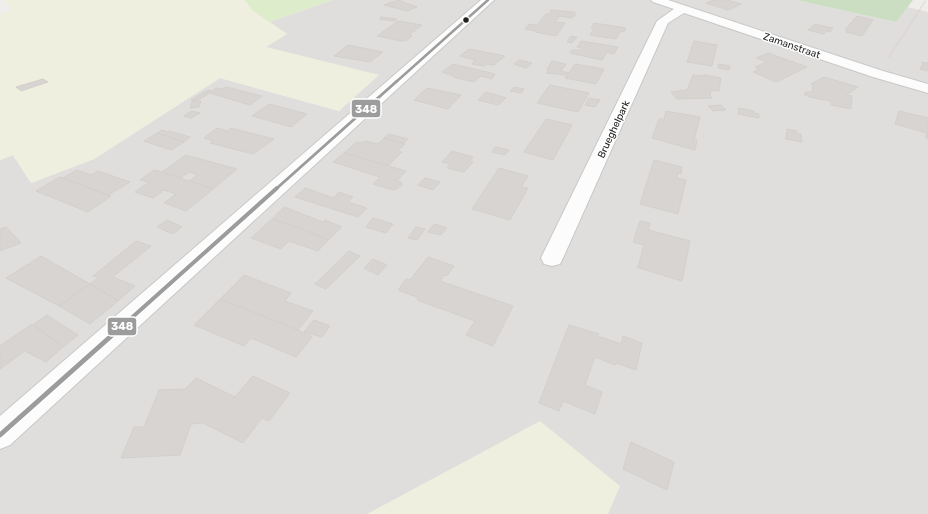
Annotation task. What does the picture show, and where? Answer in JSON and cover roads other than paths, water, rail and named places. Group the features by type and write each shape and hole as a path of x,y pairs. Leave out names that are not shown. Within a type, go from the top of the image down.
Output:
{"street":[{"path":"0,435 488,0"},
{"name":"Zamanstraat","path":"657,0 878,74 928,89"},
{"name":"Brueghelpark","path":"552,258 663,21 683,9"}]}
